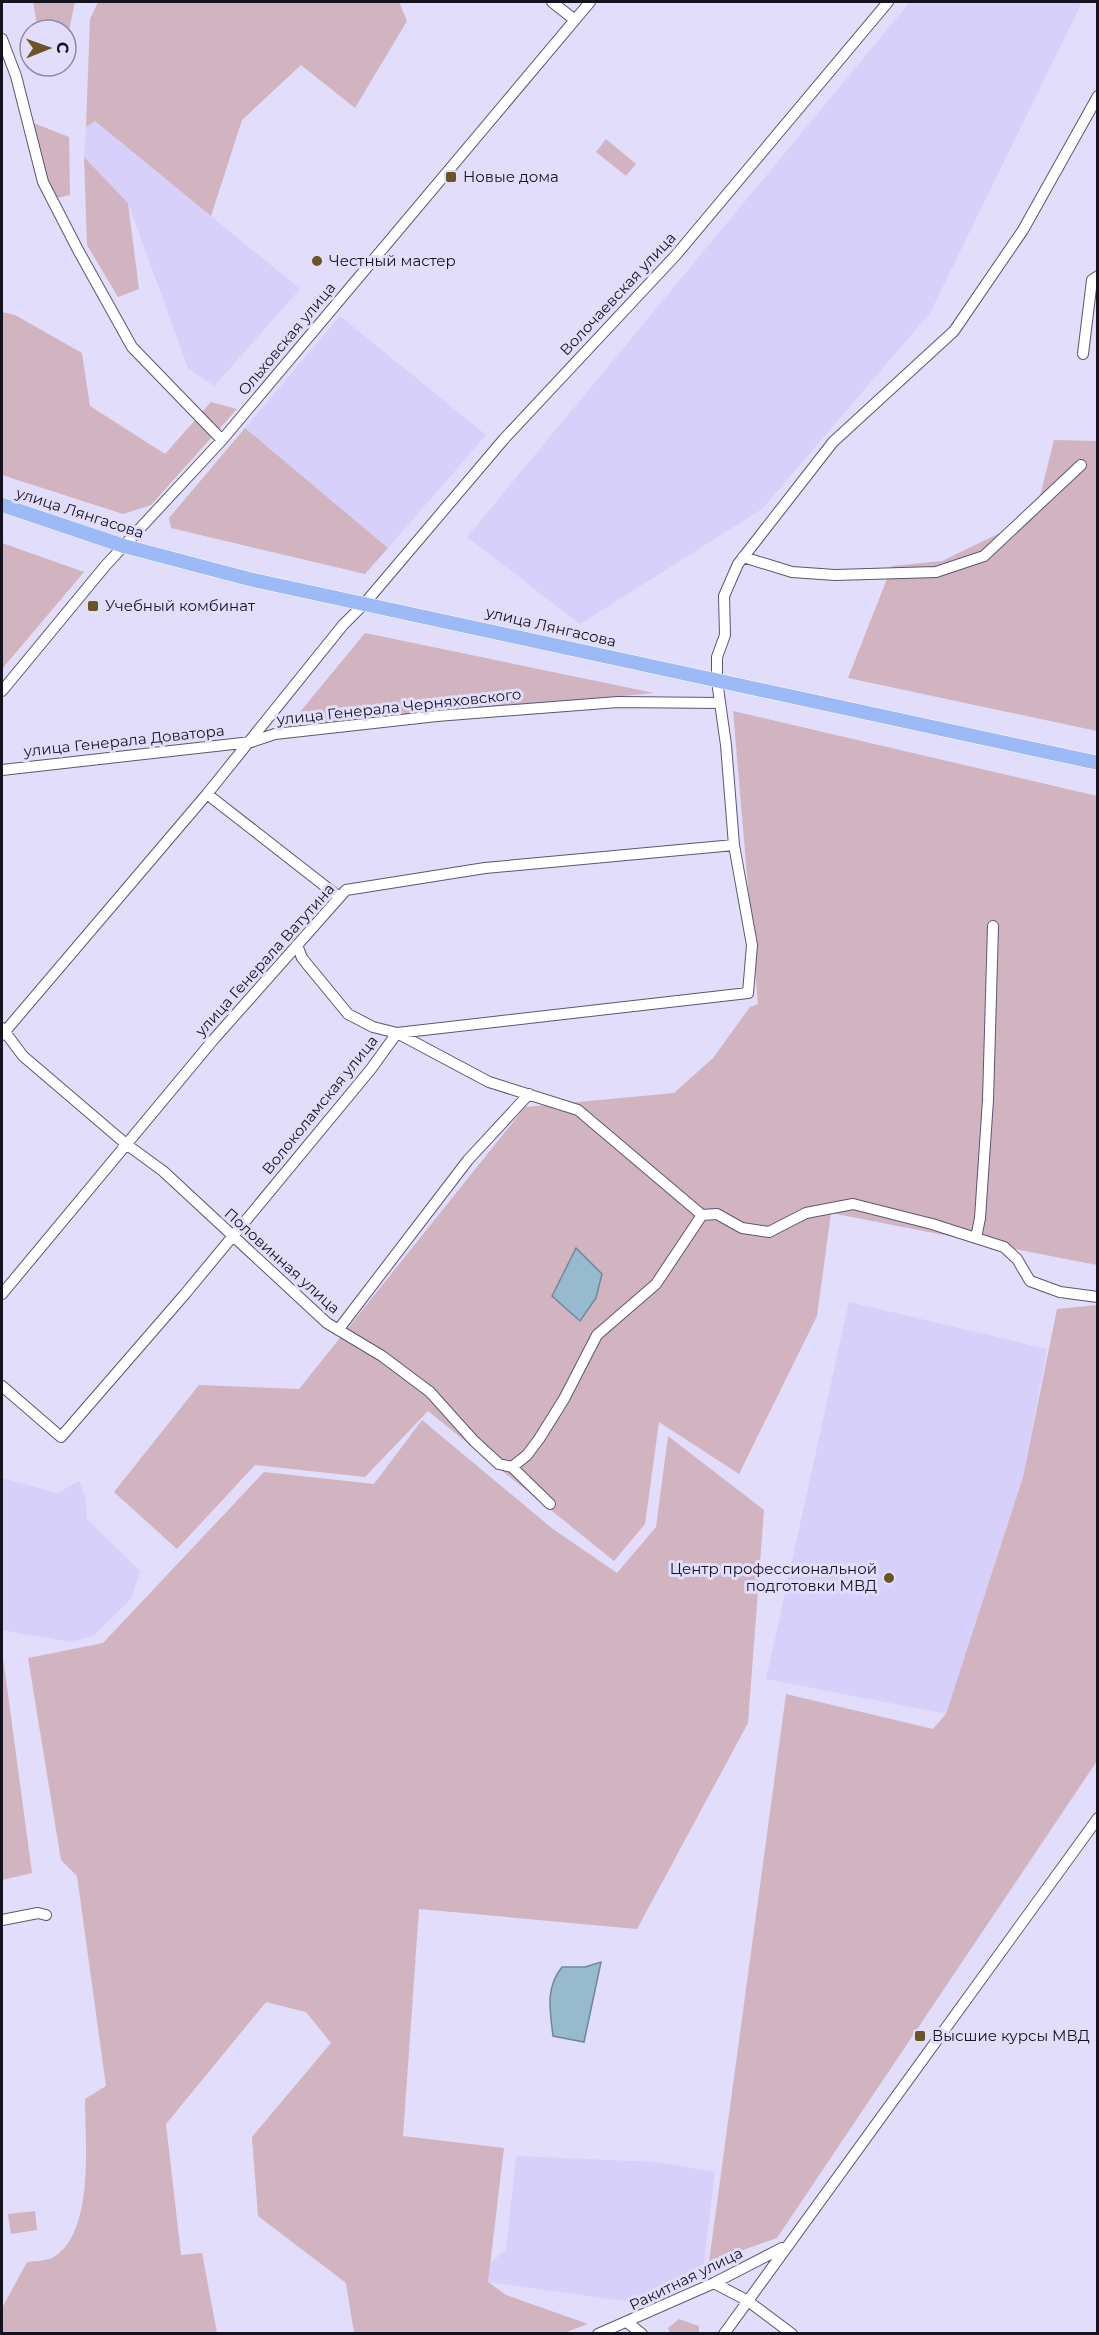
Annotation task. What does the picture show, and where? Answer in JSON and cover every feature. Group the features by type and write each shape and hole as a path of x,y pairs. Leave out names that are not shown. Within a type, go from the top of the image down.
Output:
{"main road":[{"name":"улица Лянгасова","path":"2,505 124,546 249,579 1098,763"}],"street":[{"path":"552,2 575,20"},
{"name":"Ольховская улица","path":"2,691 124,546 222,440 590,2"},
{"name":"Волочаевская улица","path":"251,742 343,625 365,603 504,439 676,255 888,2"},
{"path":"2,39 16,76 43,182 82,258 132,347 222,440"},
{"path":"735,845 717,681 717,657 725,635 724,596 743,557 833,442 954,331 1023,230 1098,96"},
{"path":"1083,354 1092,280 1098,276"},
{"path":"743,557 792,572 835,575 936,572 984,556 1080,465"},
{"name":"улица Генерала Черняховского","path":"251,742 275,734 437,716 618,702 720,703"},
{"path":"3,1031 251,742"},
{"name":"улица Генерала Доватора","path":"2,770 251,742"},
{"path":"207,794 339,897"},
{"name":"улица Генерала Ватутина","path":"2,1294 214,1039 346,890 485,868 735,845"},
{"name":"Волоколамская улица","path":"2,1386 61,1437 184,1294 371,1069 397,1033 748,993 752,945 735,845"},
{"path":"976,1238 981,1218 988,1100 993,926"},
{"path":"297,945 302,958 348,1014 373,1027 397,1033 489,1082 578,1110 702,1215 717,1214 742,1228 769,1232 806,1213 853,1204 932,1224 1005,1247 1017,1259 1030,1281 1060,1292 1098,1297"},
{"name":"Половинная улица","path":"3,1031 23,1056 126,1144 163,1172 327,1323 382,1356 430,1392 474,1441 499,1464 512,1467 550,1504"},
{"path":"338,1330 468,1160 529,1094"},
{"path":"512,1467 527,1455 539,1439 564,1399 597,1335 656,1284 702,1215"},
{"path":"724,2334 784,2247 1098,1818"},
{"path":"2,1920 38,1913 46,1915"},
{"name":"Ракитная улица","path":"598,2334 628,2323 714,2283 784,2247"},
{"path":"714,2283 748,2301 792,2334"},
{"path":"628,2323 642,2334"}],"shaded area":[{"path":"33,2 75,2 72,18 36,18"},
{"path":"98,2 399,2 407,21 355,108 301,65 242,120 211,216 95,121 86,127 90,19"},
{"path":"910,2 1082,2 930,313 762,509 580,624 467,537"},
{"path":"95,121 300,289 214,386 188,368 128,203 84,157 86,127"},
{"path":"31,122 69,137 70,195 57,198 45,181"},
{"path":"606,139 636,164 626,176 596,152"},
{"path":"84,157 128,203 139,289 118,297 87,245"},
{"path":"2,312 15,315 82,353 90,406 165,454 211,402 237,409 151,505 123,514 2,475"},
{"path":"340,316 486,435 388,548 245,428"},
{"path":"245,428 388,548 365,574 171,528 169,518"},
{"path":"1054,440 1097,441 1097,731 848,678 892,566 942,561 1035,516"},
{"path":"2,543 84,572 2,669"},
{"path":"365,633 654,693 286,729"},
{"path":"733,711 1097,796 1097,1265 831,1213 817,1316 739,1474 659,1422 645,1524 614,1561 428,1411 365,1477 255,1465 177,1549 114,1492 199,1385 299,1389 525,1107 674,1093 713,1058 750,1007 758,1004"},
{"name":"Центр профессиональной подготовки МВД","path":"849,1302 1047,1349 1023,1477 946,1714 766,1679"},
{"path":"1097,1305 1097,1761 777,2238 709,2262 786,1694 933,1729 946,1714 1023,1477 1057,1309"},
{"path":"422,1420 553,1529 617,1573 656,1527 668,1436 764,1510 748,1723 637,1929 419,1909 403,2136 504,2148 488,2282 506,2295 588,2324 561,2334 354,2333 346,2283 258,2216 252,2137 331,2043 306,2012 266,2002 166,2124 181,2255 202,2253 217,2333 2,2333 2,2308 27,2262 54,2257 67,2244 76,2227 85,2184 85,2099 106,2086 77,1876 61,1860 28,1658 103,1643 264,1472 374,1484"},
{"path":"2,1478 57,1493 79,1481 86,1500 87,1519 140,1571 131,1599 93,1636 70,1642 2,1630"},
{"path":"2,1650 32,1873 2,1880"},
{"path":"516,2156 655,2162 715,2172 702,2278 653,2305 488,2282 489,2264 506,2250"},
{"path":"35,2211 37,2230 11,2234 8,2214"},
{"path":"679,2319 699,2326 699,2333 670,2333 668,2328"}],"water":[{"path":"576,1248 602,1274 596,1298 580,1321 552,1296"},
{"path":"601,1962 584,2042 553,2036 551,1991 562,1967 585,1967"}],"place":[{"name":"Новые дома","path":"451,177"},
{"name":"Честный мастер","path":"317,261"},
{"name":"Учебный комбинат","path":"93,606"},
{"name":"Центр профессиональной подготовки МВД","path":"889,1578"},
{"name":"Высшие курсы МВД","path":"920,2036"}]}
